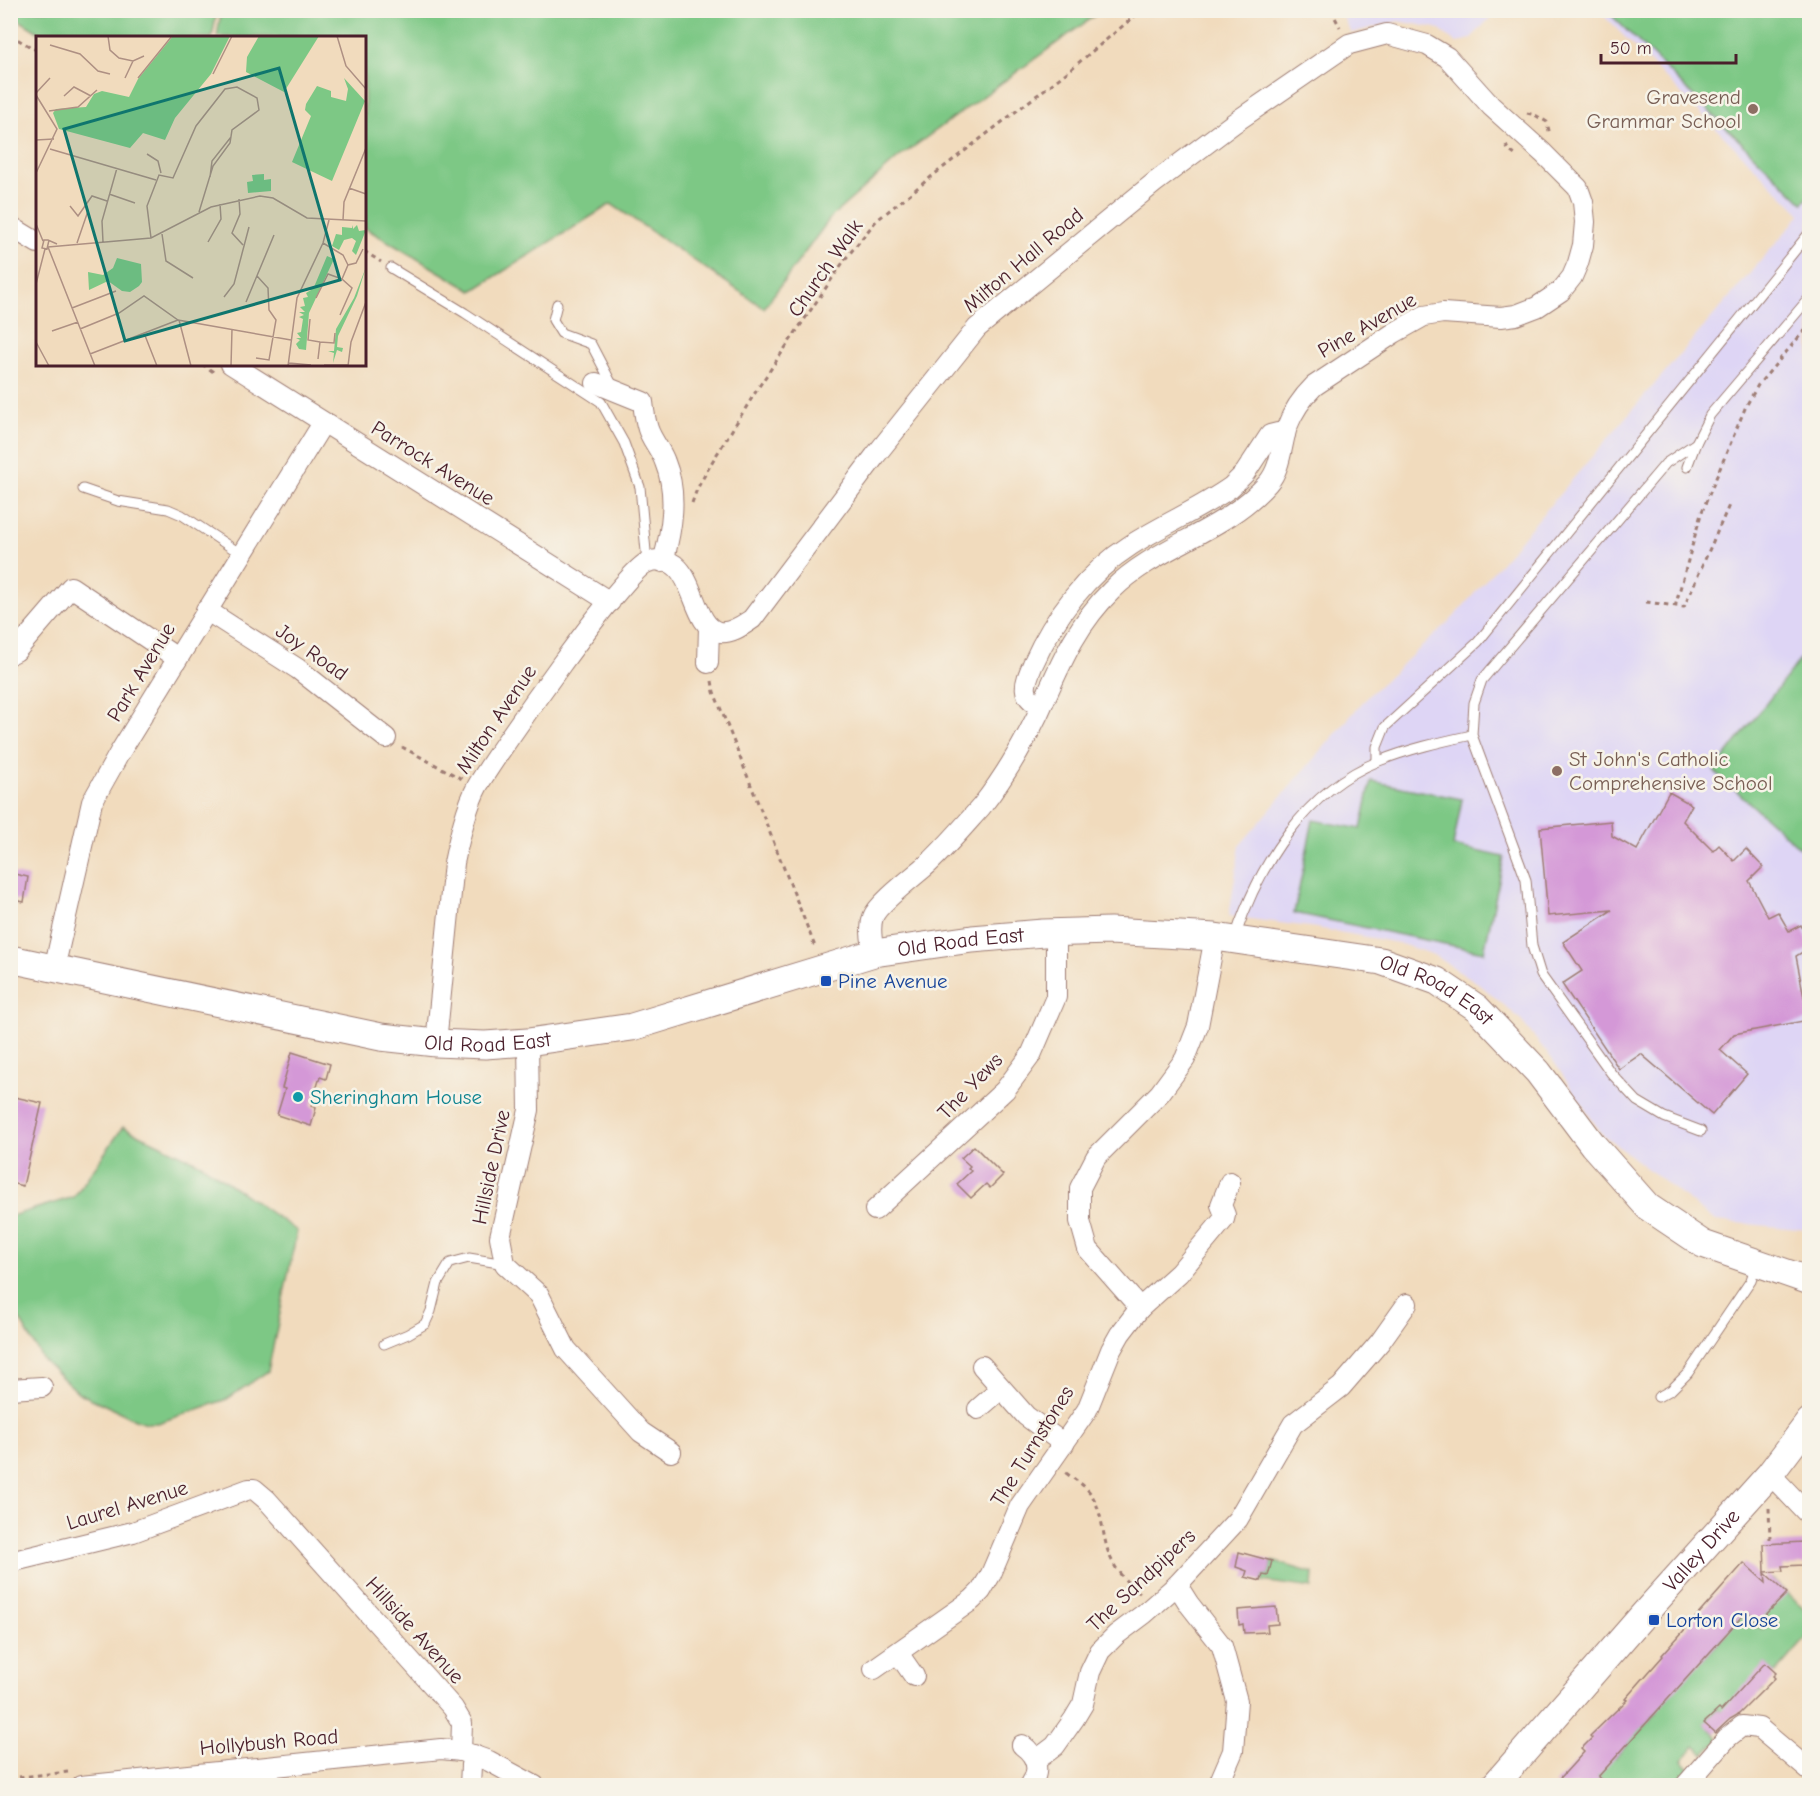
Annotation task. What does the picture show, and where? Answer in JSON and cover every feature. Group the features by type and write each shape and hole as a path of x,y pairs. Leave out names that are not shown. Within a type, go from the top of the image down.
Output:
{"main road":[{"name":"Old Road East","path":"10,959 329,1028 436,1043 485,1045 528,1042 632,1027 874,953 972,939 1056,933 1140,932 1225,938 1381,961 1437,981 1477,1008 1538,1072 1593,1145 1648,1207 1703,1244 1809,1281"},
{"name":"Valley Drive","path":"1494,1785 1659,1596 1770,1474 1809,1421"}],"street":[{"name":"Milton Hall Road","path":"709,627 719,632 732,630 752,619 875,456 977,328 1154,183 1234,123 1349,44 1387,34 1427,45 1447,57"},
{"name":"Pine Avenue","path":"874,953 871,932 874,914 939,853 988,797 1014,760 1071,643 1096,606 1119,583 1138,569 1218,524 1251,499 1274,474 1285,434 1296,408 1314,386 1424,316 1443,312 1494,318 1528,311 1545,303 1569,282 1577,267 1583,245 1585,222 1583,202 1578,188 1544,153 1491,106 1447,57"},
{"path":"10,226 36,242"},
{"name":"Parrock Avenue","path":"234,366 610,602"},
{"path":"605,387 650,404 648,429 664,458 672,484 671,529 655,562 672,565 682,574 690,587 701,615 709,627 708,663"},
{"name":"Park Avenue","path":"54,969 92,802 206,610 323,423"},
{"name":"Milton Avenue","path":"436,1043 454,863 477,788 513,733 632,574 655,562"},
{"path":"10,654 16,651 71,587 177,658"},
{"name":"Joy Road","path":"206,610 298,669 386,738"},
{"name":"The Yews","path":"875,1210 1005,1090 1031,1055 1056,997 1056,933"},
{"path":"1140,1308 1088,1249 1080,1221 1080,1188 1096,1157 1160,1094 1185,1059 1194,1040 1225,938"},
{"name":"Hillside Drive","path":"505,1264 500,1237 529,1110 528,1042"},
{"name":"The Turnstones","path":"874,1670 972,1600 981,1591 994,1568 1018,1510 1088,1408 1115,1342 1126,1324 1140,1308 1179,1274 1224,1219 1225,1213 1221,1205 1230,1182"},
{"path":"505,1264 539,1295 566,1349 641,1432 671,1452"},
{"name":"The Sandpipers","path":"1035,1761 1055,1746 1083,1704 1090,1672 1100,1651 1119,1632 1177,1585 1238,1519 1293,1424 1341,1387 1380,1342 1407,1304"},
{"path":"982,1366 1026,1416 1064,1444"},
{"path":"10,1389 42,1387"},
{"path":"978,1409 1002,1389"},
{"path":"1770,1474 1809,1516"},
{"name":"Laurel Avenue","path":"10,1562 133,1532 249,1489 255,1490"},
{"name":"Hillside Avenue","path":"255,1490 267,1500 453,1708 462,1723 471,1765 470,1785"},
{"path":"1177,1585 1222,1646 1237,1701 1233,1750 1218,1785"},
{"path":"898,1653 914,1676"},
{"path":"1685,1785 1727,1738 1742,1726 1759,1728 1809,1771"},
{"path":"1023,1745 1031,1752 1035,1761 1036,1775 1031,1784"},
{"name":"Hollybush Road","path":"75,1779 170,1780 446,1749 468,1753"},
{"path":"468,1753 535,1785"}],"lane":[{"path":"1377,761 1377,747 1385,727 1478,642 1809,232"},
{"path":"391,268 602,402 624,443 640,487 655,562"},
{"path":"1687,467 1710,415 1809,297"},
{"path":"557,304 553,320 559,332 592,345 614,387 605,387"},
{"path":"1696,443 1666,463 1482,680 1474,703 1472,735 1526,880 1532,946 1541,975 1611,1073 1637,1101 1665,1117 1701,1131"},
{"path":"83,489 118,501 168,509 182,514 241,554"},
{"path":"1225,938 1246,905 1270,858 1297,820 1341,781 1377,761 1419,747 1472,735"},
{"path":"384,1344 408,1335 425,1324 438,1283 450,1263 469,1258 505,1264"},
{"path":"1658,1397 1671,1390 1688,1373 1751,1280 1757,1263"}],"path":[{"name":"Church Walk","path":"690,508 697,489 712,462 760,385 846,258 876,222 1071,69 1142,10"},
{"path":"10,34 36,50"},
{"path":"366,252 391,268"},
{"path":"1675,607 1701,514 1746,405 1758,386 1809,324"},
{"path":"1646,602 1683,608 1730,502"},
{"path":"708,663 714,692 822,968"},
{"path":"386,738 477,788"},
{"path":"1047,1467 1062,1471 1090,1493 1099,1511 1108,1550 1124,1579 1156,1604"},
{"path":"1769,1503 1770,1539"},
{"path":"10,1778 75,1779"}],"shaded area":[{"path":"1340,11 1497,11 1470,39 1457,43 1437,28 1398,21 1351,33"},
{"name":"St John's Catholic Comprehensive School","path":"1599,11 1809,11 1809,1230 1715,1221 1601,1133 1552,1059 1518,1017 1478,983 1434,955 1398,943 1317,928 1229,916 1240,845 1368,696 1454,617 1801,214"}],"green space":[{"path":"11,10 217,11 212,36 44,36 11,15"},
{"path":"221,10 1101,11 898,158 831,217 764,308 611,204 472,291 366,229 366,36 217,36"},
{"name":"Gravesend Grammar School","path":"1607,11 1809,11 1809,197 1803,203"},
{"path":"1809,648 1809,856 1714,771"},
{"path":"1371,781 1462,799 1453,846 1504,857 1484,952 1294,913 1313,820 1361,829"},
{"path":"123,1127 201,1164 297,1231 268,1371 227,1399 158,1423 147,1423 135,1419 79,1393 43,1360 11,1304 11,1216 74,1197"},
{"path":"1272,1561 1313,1573 1312,1588 1261,1581 1263,1575 1268,1576"},
{"path":"1772,1579 1809,1614 1809,1635 1776,1673 1765,1664 1751,1680 1763,1691 1722,1711 1718,1709 1705,1723 1719,1739 1704,1754 1695,1746 1682,1760 1691,1770 1678,1785 1602,1785 1604,1782 1596,1775 1609,1753 1615,1758 1629,1743 1623,1737 1638,1721 1644,1726 1658,1711 1660,1704 1727,1634 1719,1626 1740,1609 1762,1629 1767,1624 1762,1619 1767,1585"}],"building":[{"path":"1669,792 1692,805 1683,821 1713,851 1719,845 1734,861 1746,849 1763,867 1749,881 1768,917 1778,912 1789,931 1801,925 1809,942 1809,948 1796,956 1804,997 1809,996 1809,1020 1734,1034 1720,1050 1747,1074 1712,1115 1641,1054 1619,1069 1562,984 1582,971 1563,942 1612,910 1548,916 1540,828 1611,821 1612,836 1637,850"},
{"path":"10,873 28,877 24,902 10,899"},
{"name":"Sheringham House","path":"292,1052 330,1064 326,1079 320,1077 311,1106 316,1108 311,1126 277,1115"},
{"path":"10,1096 42,1103 23,1186 10,1183"},
{"path":"974,1146 1003,1175 990,1188 986,1184 971,1198 957,1184 971,1171 968,1168 970,1166 961,1158"},
{"path":"1803,1542 1804,1565 1782,1566 1783,1571 1765,1572 1764,1544"},
{"path":"1239,1552 1272,1561 1268,1576 1263,1575 1261,1581 1245,1577 1247,1571 1236,1567"},
{"path":"1744,1563 1766,1583 1765,1573 1787,1593 1757,1624 1745,1613 1598,1777 1608,1785 1554,1785 1584,1752 1581,1749 1592,1738 1590,1736 1627,1700 1625,1699 1662,1655"},
{"path":"1276,1607 1278,1624 1267,1625 1268,1632 1244,1633 1243,1624 1239,1625 1238,1610"},
{"path":"1765,1663 1776,1673 1773,1676 1775,1678 1739,1714 1715,1733 1704,1723 1719,1709 1721,1711"}],"place":[{"name":"Gravesend Grammar School","path":"1753,109"},
{"name":"St John's Catholic Comprehensive School","path":"1557,771"},
{"name":"Pine Avenue","path":"826,981"},
{"name":"Sheringham House","path":"298,1097"},
{"name":"Lorton Close","path":"1654,1620"}]}
